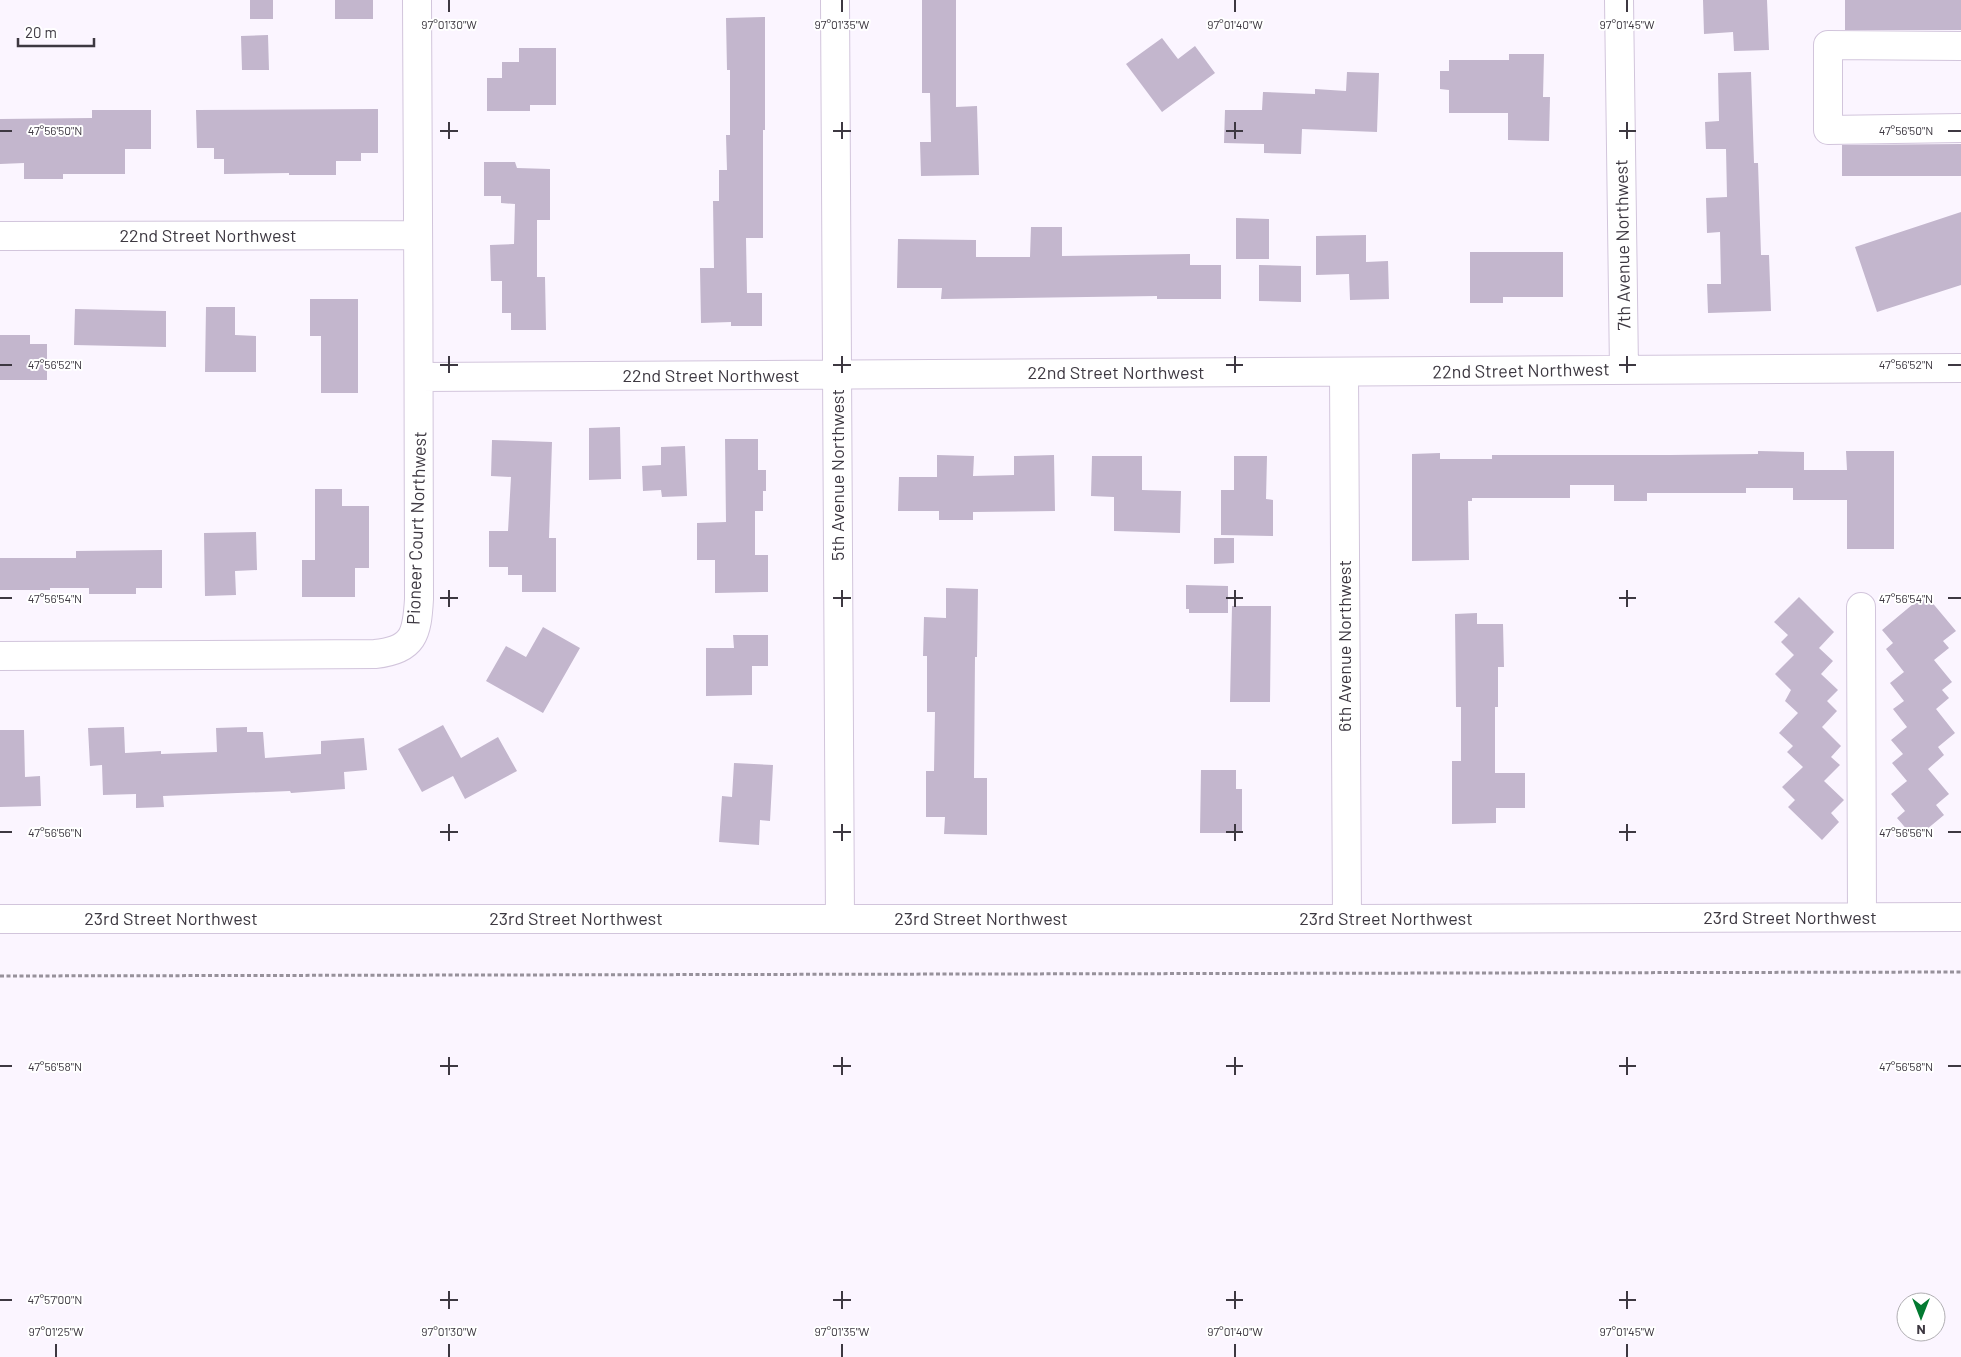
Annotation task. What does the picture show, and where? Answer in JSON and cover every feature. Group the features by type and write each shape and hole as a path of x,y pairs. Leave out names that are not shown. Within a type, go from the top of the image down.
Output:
{"street":[{"name":"Pioneer Court Northwest","path":"0,656 375,654 391,652 405,646 414,634 418,621 420,377 417,235 417,0"},
{"name":"5th Avenue Northwest","path":"835,0 840,919"},
{"name":"7th Avenue Northwest","path":"1619,0 1624,370"},
{"path":"1961,46 1828,45 1828,130 1961,128"},
{"name":"22nd Street Northwest","path":"0,236 417,235"},
{"name":"22nd Street Northwest","path":"420,377 1961,368"},
{"name":"6th Avenue Northwest","path":"1344,372 1347,919"},
{"path":"1861,607 1862,917"},
{"name":"23rd Street Northwest","path":"0,920 1961,917"}],"path":[{"path":"0,976 1961,972"}],"building":[{"path":"250,0 273,0 273,19 250,19"},
{"path":"335,0 373,0 373,19 335,19"},
{"path":"922,0 956,0 956,107 977,106 979,175 921,176 920,142 931,142 930,93 922,93"},
{"path":"1703,0 1767,0 1769,50 1734,51 1733,32 1704,34"},
{"path":"1845,0 1961,0 1961,30 1845,30"},
{"path":"765,17 763,238 746,238 747,293 762,293 762,326 731,326 731,322 701,323 700,268 714,268 713,201 719,201 719,170 727,170 726,135 730,135 730,70 727,70 726,18"},
{"path":"268,35 269,70 242,70 241,36"},
{"path":"1162,38 1178,59 1195,46 1215,73 1162,112 1126,64"},
{"path":"519,48 556,48 556,105 530,105 530,111 487,111 487,78 502,78 502,62 519,62"},
{"path":"1509,54 1544,54 1543,97 1550,97 1549,141 1508,140 1508,113 1449,113 1449,90 1440,89 1440,71 1449,71 1449,60 1509,60"},
{"path":"1347,72 1379,73 1377,132 1302,129 1301,154 1264,153 1264,144 1224,143 1225,110 1262,110 1263,92 1315,94 1315,89 1346,91"},
{"path":"1751,72 1754,163 1758,163 1761,255 1769,255 1771,311 1708,313 1707,284 1721,284 1720,232 1707,233 1706,198 1727,197 1726,149 1706,149 1705,122 1719,121 1718,73"},
{"path":"378,109 378,153 361,153 361,161 336,161 336,175 289,175 289,173 224,174 224,159 214,159 214,148 197,148 196,110"},
{"path":"92,110 151,110 151,149 125,149 125,174 63,174 63,179 24,179 24,163 0,164 0,119 92,118"},
{"path":"1961,144 1961,176 1842,176 1842,145"},
{"path":"484,162 515,162 517,168 550,169 550,220 537,220 537,277 545,277 546,330 511,330 511,313 502,313 502,281 491,281 490,245 514,244 515,204 501,203 501,196 484,196"},
{"path":"1961,212 1961,285 1877,312 1855,247"},
{"path":"1236,218 1269,219 1269,259 1236,259"},
{"path":"1031,227 1062,227 1062,256 1190,254 1190,265 1221,265 1221,299 1157,299 1157,296 941,299 942,288 897,288 898,239 976,240 976,257 1030,257"},
{"path":"1366,235 1366,262 1388,261 1389,299 1350,300 1349,274 1316,275 1316,236"},
{"path":"1470,252 1563,252 1563,297 1503,297 1503,303 1470,303"},
{"path":"1259,265 1301,266 1301,302 1259,301"},
{"path":"310,299 358,299 358,393 321,393 321,336 310,336"},
{"path":"206,307 235,307 235,335 256,336 256,372 205,372"},
{"path":"75,309 166,311 166,347 74,345"},
{"path":"0,335 30,335 30,344 47,344 47,380 0,380"},
{"path":"620,427 621,479 589,480 589,428"},
{"path":"725,439 758,439 758,470 766,470 766,491 763,491 763,511 755,511 755,555 768,555 768,592 715,593 715,560 697,560 697,523 726,522"},
{"path":"492,440 552,442 549,538 556,538 556,592 522,592 522,575 508,575 508,567 489,567 489,531 508,531 511,477 491,476"},
{"path":"685,446 687,496 662,497 661,490 643,491 642,466 661,465 661,447"},
{"path":"1758,451 1804,452 1804,470 1847,470 1846,451 1894,451 1894,549 1847,549 1847,500 1793,500 1793,488 1746,488 1746,493 1647,493 1647,501 1614,501 1614,485 1570,485 1570,498 1472,498 1472,501 1468,501 1469,560 1412,561 1412,454 1440,453 1440,459 1492,459 1492,455 1758,454"},
{"path":"937,455 974,456 973,476 1014,475 1014,456 1054,455 1055,511 973,512 973,520 939,520 939,511 898,511 899,477 937,477"},
{"path":"1092,456 1142,456 1142,490 1181,491 1180,533 1114,531 1114,497 1091,496"},
{"path":"1234,456 1267,456 1266,499 1273,500 1273,536 1221,535 1221,490 1234,490"},
{"path":"315,489 342,489 342,506 369,506 369,568 355,568 355,597 302,597 302,560 315,560"},
{"path":"256,532 257,570 235,571 236,595 205,596 204,533"},
{"path":"1214,538 1234,538 1234,563 1214,564"},
{"path":"162,550 162,588 136,588 136,594 89,594 89,588 0,590 0,558 76,558 76,551"},
{"path":"1186,585 1228,586 1228,613 1189,613 1189,609 1186,609"},
{"path":"946,588 978,589 977,657 975,657 974,778 987,778 987,835 944,834 945,817 926,817 926,771 934,771 935,712 927,712 927,656 923,656 924,617 946,618"},
{"path":"1925,594 1956,631 1943,641 1949,648 1934,660 1952,682 1942,690 1949,698 1936,709 1955,733 1938,747 1944,755 1928,769 1949,794 1936,805 1944,815 1915,839 1897,818 1905,811 1891,794 1907,781 1892,763 1903,754 1891,740 1907,727 1893,709 1904,701 1890,683 1904,672 1886,649 1893,643 1882,630"},
{"path":"1799,597 1834,632 1819,648 1833,661 1821,674 1838,690 1827,701 1837,711 1822,727 1841,746 1831,757 1840,765 1824,781 1844,800 1831,813 1839,822 1822,840 1788,807 1795,800 1782,787 1803,767 1787,752 1793,746 1779,733 1798,713 1785,701 1791,690 1775,674 1794,655 1781,642 1788,635 1774,622"},
{"path":"1232,606 1271,606 1270,702 1230,702"},
{"path":"1477,613 1477,624 1503,624 1504,667 1498,667 1498,707 1495,707 1495,773 1525,773 1525,808 1496,808 1496,823 1452,824 1452,761 1461,761 1461,707 1456,707 1455,614"},
{"path":"543,627 580,648 543,713 486,681 506,646 526,657"},
{"path":"733,635 768,635 768,666 752,666 752,695 706,696 706,648 734,648"},
{"path":"443,725 461,758 498,737 517,771 465,799 453,776 422,792 398,749"},
{"path":"124,727 125,753 161,751 161,754 217,752 216,728 247,727 247,732 263,732 265,758 321,754 321,741 364,738 367,770 344,772 345,789 291,793 290,791 163,796 164,807 136,808 136,794 103,795 102,765 90,766 88,728"},
{"path":"0,730 24,730 25,777 40,776 41,806 0,807"},
{"path":"734,763 773,765 770,821 760,820 759,845 719,842 722,796 732,797"},
{"path":"1201,770 1236,770 1236,789 1242,789 1242,833 1200,833"}]}
